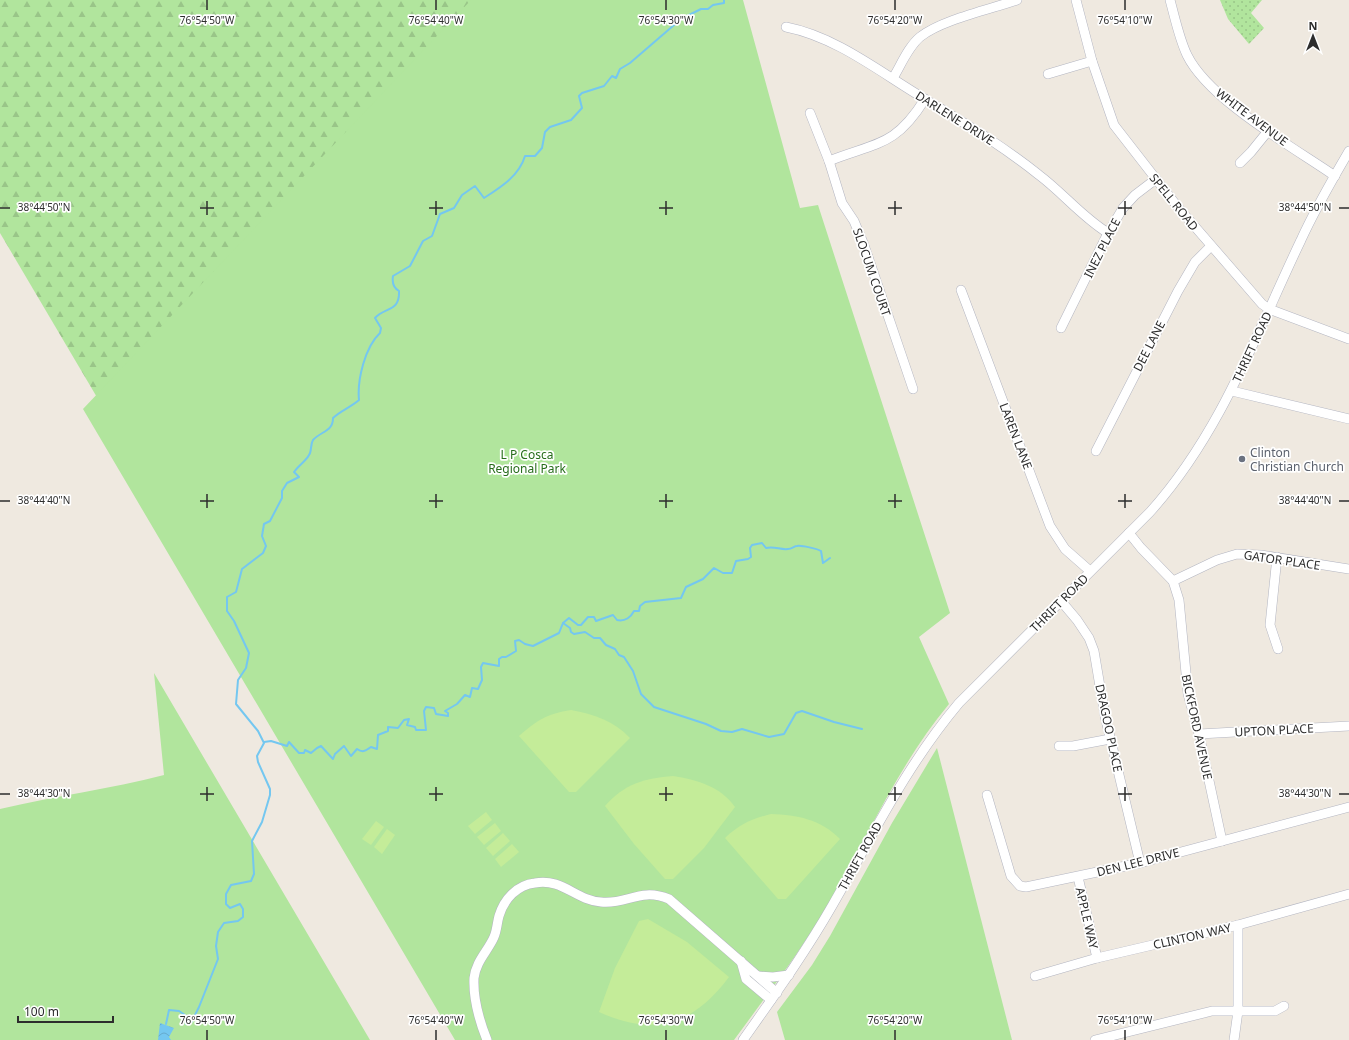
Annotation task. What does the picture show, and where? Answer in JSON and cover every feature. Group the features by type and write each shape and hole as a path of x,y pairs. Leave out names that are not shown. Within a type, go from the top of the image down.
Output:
{"street":[{"path":"893,78 915,42 925,34 942,25 1018,0"},
{"name":"SPELL ROAD","path":"1076,0 1092,62 1114,125 1156,179 1210,246 1257,300 1269,309 1349,339"},
{"name":"WHITE AVENUE","path":"1170,0 1183,44 1194,65 1217,92 1268,131 1335,176"},
{"name":"DARLENE DRIVE","path":"786,27 802,31 831,43 954,115 1022,162 1040,176 1090,221 1108,233"},
{"path":"1048,74 1092,62"},
{"path":"830,161 876,146 890,138 912,119 925,99"},
{"name":"SLOCUM COURT","path":"810,113 830,161 842,203 854,221 864,245 913,389"},
{"path":"1240,163 1268,131"},
{"name":"THRIFT ROAD","path":"743,1040 789,975 832,906 910,769 935,732 959,703 1129,533 1178,479 1195,454 1232,391 1301,240 1349,152"},
{"name":"INEZ PLACE","path":"1062,328 1108,233 1128,202 1156,179"},
{"name":"DEE LANE","path":"1096,451 1178,291 1195,262 1210,246"},
{"name":"LAREN LANE","path":"960,290 1050,526 1065,549 1090,571"},
{"path":"1232,391 1349,419"},
{"name":"BICKFORD AVENUE","path":"1129,533 1141,548 1173,581 1181,609 1188,694 1199,734 1222,841"},
{"name":"GATOR PLACE","path":"1173,581 1210,563 1231,555 1254,554 1349,569"},
{"path":"1277,558 1270,624 1278,649"},
{"name":"DRAGOO PLACE","path":"1061,601 1077,620 1089,638 1094,651 1110,739 1140,863"},
{"name":"UPTON PLACE","path":"1199,734 1349,726"},
{"path":"1059,746 1073,746 1110,739"},
{"name":"DEN LEE DRIVE","path":"987,795 1009,870 1017,884 1026,887 1140,863 1349,807"},
{"name":"APPLE WAY","path":"1078,877 1097,958"},
{"path":"487,1040 476,1007 474,978 476,969 494,937 505,901 520,889 533,883 552,882 560,884 585,899 599,902 612,903 644,894 662,896 674,902 758,976 774,996"},
{"name":"CLINTON WAY","path":"1035,976 1097,958 1238,925 1349,894"},
{"path":"1234,1040 1238,1011 1238,925"},
{"path":"741,961 746,978 774,996"},
{"path":"758,976 789,975"},
{"path":"1095,1040 1201,1013 1275,1011 1284,1006"}],"green space":[{"path":"0,0 494,0 98,399 0,233"},
{"name":"L P Cosca Regional Park","path":"471,0 743,0 800,208 818,205 950,613 919,637 949,704 931,727 899,776 818,921 783,973 734,1040 455,1040 83,409"},
{"path":"1220,0 1262,0 1251,13 1264,28 1249,44 1228,19"},
{"path":"154,673 370,1040 0,1040 0,809 164,775"},
{"path":"571,710 603,719 617,727 630,738 576,792 569,792 519,736 543,718"},
{"path":"937,748 1012,1040 785,1040 777,1012 812,965 830,936 892,823"},
{"path":"673,776 699,782 715,789 735,807 704,848 673,879 665,879 634,844 605,806 612,798 627,787 653,778"},
{"path":"486,812 492,820 475,834 468,826"},
{"path":"771,814 808,819 832,832 840,839 786,899 778,899 725,838 746,823"},
{"path":"376,821 384,827 371,845 362,839"},
{"path":"495,823 501,831 484,845 477,837"},
{"path":"387,829 395,835 382,854 374,847"},
{"path":"503,833 510,841 493,856 486,848"},
{"path":"512,844 519,852 501,867 495,859"},
{"path":"648,919 687,942 729,977 701,1006 687,1016 671,1022 655,1025 637,1024 619,1020 599,1012 615,968 639,921"}],"water":[{"path":"160,1023 174,1028 169,1037 171,1040 158,1040"}],"waterway":[{"path":"166,1024 169,1010 179,1011 185,1015 186,1024 191,1023 218,959 216,946 218,932 224,923 238,921 243,917 243,909 240,904 230,908 226,904 226,894 231,885 251,881 254,874 252,841 262,822 270,795 270,789 258,762 257,756 264,743 258,731 236,704 238,680 246,668 249,653 234,621 227,611 227,597 236,592 242,569 263,553 266,546 262,536 264,524 270,521 282,498 282,491 287,483 299,477 294,472 309,455 313,440 329,429 333,418 359,400 359,383 363,364 366,355 380,333 381,328 375,318 394,306 399,298 399,291 394,285 393,276 410,266 423,241 432,236 440,214 454,208 462,195 475,186 484,198 503,185 514,175 525,156 535,156 542,148 545,132 550,127 571,120 582,108 579,96 582,93 604,86 612,76 616,78 620,69 630,63 681,19 701,9 708,9 713,5 724,3 724,0"},
{"path":"264,742 271,741 287,746 289,742 299,753 304,753 305,750 311,753 321,746 333,759 335,754 344,746 351,756 357,749 362,751 371,747 377,749 378,735 388,731 388,727 398,728 404,720 409,719 407,725 415,727 416,730 426,730 424,711 426,707 434,708 436,714 448,716 448,713 445,711 457,704 465,695 470,697 472,688 478,689 482,680 481,667 483,663 499,666 499,659 516,651 515,641 519,640 525,644 533,646 559,633 563,623 569,618 578,625 581,625 588,617 594,617 596,621 613,615 617,620 625,620 634,611 639,611 640,606 645,602 681,598 686,587 703,579 714,568 723,573 732,573 736,561 751,557 750,548 752,545 762,543 766,548 772,547 785,549 791,549 796,546 806,547 821,551 823,563 830,558"},
{"path":"563,623 570,628 571,632 574,634 585,632 594,638 600,638 606,645 615,649 619,655 624,657 633,671 641,694 654,707 706,724 721,731 732,732 742,729 769,737 784,734 796,713 802,711 834,722 862,729"}],"place":[{"name":"Clinton Christian Church","path":"1242,459"}]}
